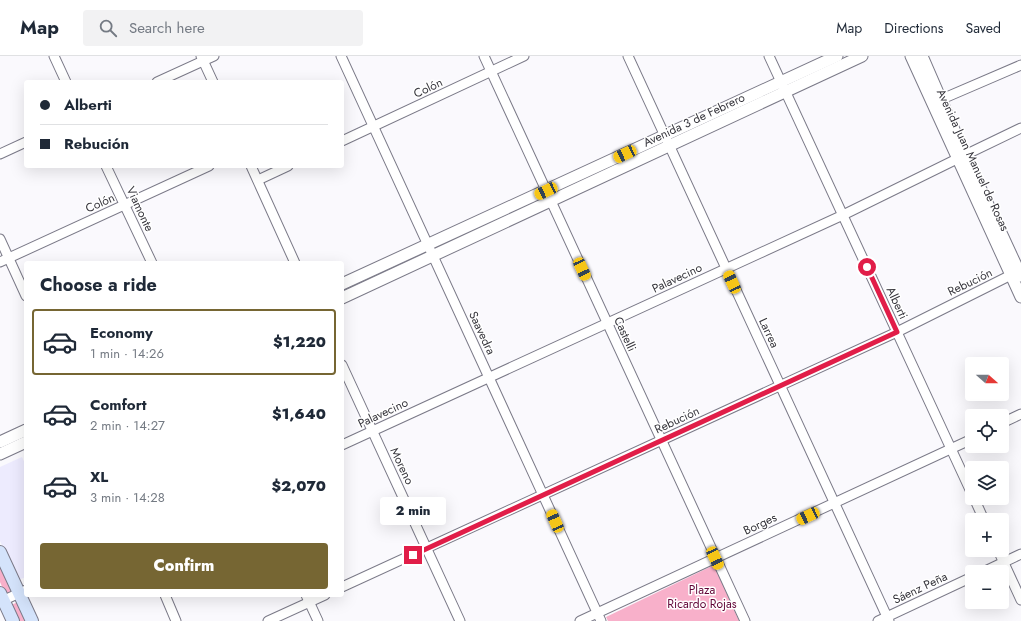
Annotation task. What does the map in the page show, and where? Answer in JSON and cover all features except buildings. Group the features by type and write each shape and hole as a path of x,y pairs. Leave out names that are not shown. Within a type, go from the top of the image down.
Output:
{"main road":[{"path":"0,552 22,592 32,621"},
{"path":"1,599 13,621"}],"street":[{"path":"54,56 65,80"},
{"path":"161,80 202,58 214,56"},
{"name":"Saavedra","path":"341,56 600,617"},
{"name":"Castelli","path":"484,56 744,621"},
{"name":"Colón","path":"344,140 524,56"},
{"name":"Larrea","path":"628,56 888,619"},
{"name":"Alberti","path":"769,56 965,479"},
{"name":"Avenida 3 de Febrero","path":"784,87 837,56"},
{"name":"Avenida 3 de Febrero","path":"344,283 428,245 548,196 784,87 862,56"},
{"name":"Avenida Juan Manuel de Rosas","path":"911,56 937,102 961,156 1018,273 1021,297"},
{"name":"Avenida Juan Manuel de Rosas","path":"922,56 937,102"},
{"path":"202,58 212,80"},
{"path":"937,102 1021,64"},
{"name":"Palavecino","path":"344,444 843,215 1021,128"},
{"path":"0,154 24,143"},
{"name":"Viamonte","path":"107,168 151,261"},
{"name":"Colón","path":"4,260 206,168"},
{"path":"252,168 294,261"},
{"path":"258,180 284,168"},
{"name":"Avenida 3 de Febrero","path":"344,297 433,256 548,196"},
{"path":"0,239 4,260 24,293"},
{"name":"Rebución","path":"344,586 897,332 1018,273"},
{"name":"Moreno","path":"344,369 460,621"},
{"path":"1009,420 1021,414"},
{"path":"0,442 19,441"},
{"path":"0,454 19,441"},
{"name":"Borges","path":"580,621 600,617 715,558 965,442"},
{"path":"998,565 1021,554"},
{"path":"1002,557 1021,600"},
{"name":"Sáenz Peña","path":"878,621 888,619 965,580"},
{"path":"1,599 22,592"},
{"path":"165,597 176,621"},
{"path":"268,621 308,599 318,621"}],"shaded area":[{"path":"22,457 24,462 24,578 18,580 0,541 0,467"}],"green space":[{"name":"Plaza Ricardo Rojas","path":"714,565 739,621 608,621 606,617"},
{"path":"0,566 12,593 6,596 0,582"},
{"path":"18,602 26,621 19,621 11,605"}],"route":[{"path":"413,555 897,332 867,267"}]}
